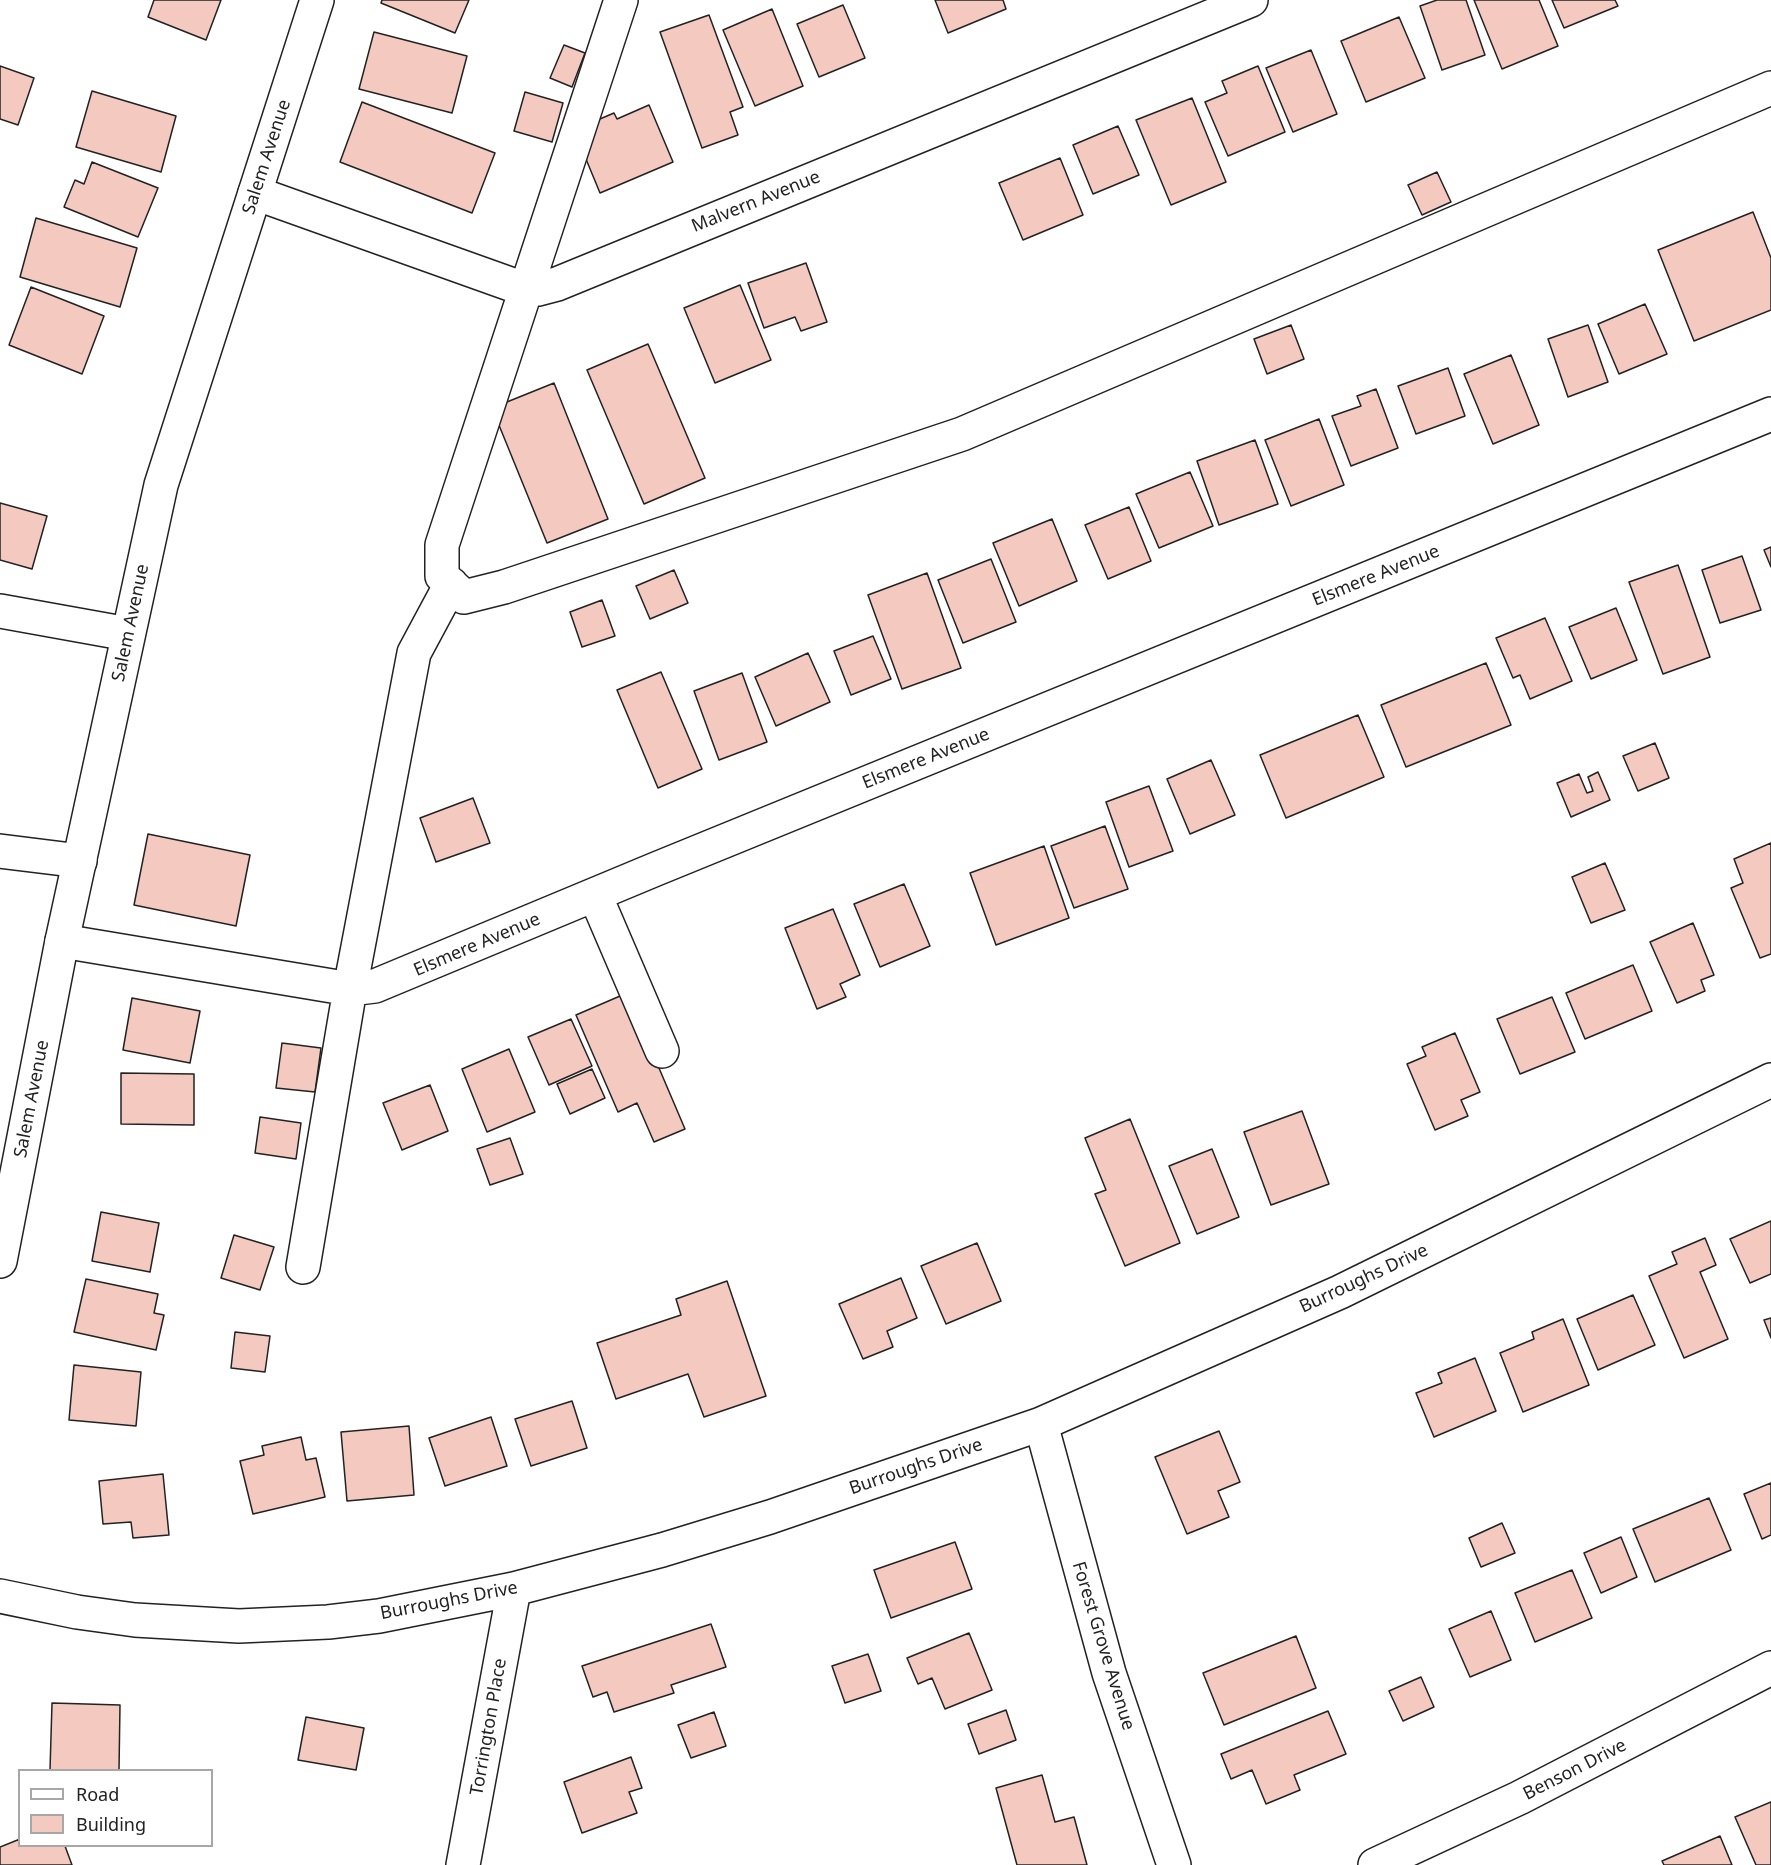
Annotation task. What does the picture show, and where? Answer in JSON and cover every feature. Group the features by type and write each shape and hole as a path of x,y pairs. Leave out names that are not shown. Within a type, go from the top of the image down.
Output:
{"street":[{"name":"Salem Avenue","path":"0,1261 9,1172 80,861 161,485 316,0"},
{"path":"458,590 442,576 442,545 524,289 621,0"},
{"name":"Malvern Avenue","path":"255,193 524,289 538,289 558,284 1251,0"},
{"path":"303,1267 350,989 414,653 434,615 458,590 504,587 962,434 1771,88"},
{"name":"Elsmere Avenue","path":"62,941 350,989 375,987 1771,414"},
{"path":"0,611 128,634"},
{"path":"0,851 80,861"},
{"path":"595,895 662,1051"},
{"name":"Burroughs Drive","path":"0,1596 77,1612 135,1620 239,1626 328,1622 379,1616 514,1589 662,1550 770,1517 1041,1424 1340,1292 1771,1080"},
{"name":"Forest Grove Avenue","path":"1041,1424 1109,1673 1174,1865"},
{"name":"Torrington Place","path":"464,1865 514,1589"},
{"name":"Benson Drive","path":"1375,1865 1519,1798 1771,1668"}],"building":[{"path":"154,0 221,0 206,40 148,17"},
{"path":"382,0 469,0 455,33 381,3"},
{"path":"935,0 1003,0 1006,9 948,33"},
{"path":"1437,0 1466,0 1485,55 1442,70 1420,6"},
{"path":"1474,0 1539,0 1558,46 1502,69"},
{"path":"1552,0 1615,0 1618,6 1564,28"},
{"path":"843,5 865,58 819,77 797,24"},
{"path":"772,9 803,86 755,106 723,30"},
{"path":"709,15 743,107 730,112 738,135 702,148 660,32"},
{"path":"1399,17 1425,78 1366,102 1341,41"},
{"path":"374,32 467,56 452,113 359,89"},
{"path":"564,45 585,53 572,87 550,78"},
{"path":"1311,50 1337,114 1293,132 1266,68"},
{"path":"0,66 34,78 18,125 0,119"},
{"path":"1258,66 1285,132 1228,156 1205,102 1227,93 1222,81"},
{"path":"92,91 176,116 161,172 76,147"},
{"path":"525,92 563,103 552,142 514,131"},
{"path":"1192,98 1226,182 1171,205 1136,120"},
{"path":"362,102 495,153 472,213 340,162"},
{"path":"649,105 673,162 600,193 574,130 614,113 617,119"},
{"path":"1118,126 1139,175 1093,194 1073,145"},
{"path":"1060,158 1083,215 1023,240 999,183"},
{"path":"92,162 158,188 138,237 64,207 75,180 84,184"},
{"path":"1437,172 1451,202 1422,215 1408,185"},
{"path":"1753,212 1771,258 1771,310 1694,341 1658,250"},
{"path":"36,218 137,248 120,307 20,277"},
{"path":"806,263 827,322 801,331 795,317 764,328 748,283"},
{"path":"740,285 771,360 715,383 684,308"},
{"path":"31,287 104,316 82,374 9,345"},
{"path":"1645,304 1667,354 1619,374 1598,324"},
{"path":"1291,325 1304,359 1267,374 1254,339"},
{"path":"1588,325 1608,382 1568,397 1548,339"},
{"path":"648,344 705,478 644,504 587,370"},
{"path":"1511,355 1539,425 1493,444 1464,374"},
{"path":"1448,368 1465,416 1416,434 1398,386"},
{"path":"554,383 608,519 547,543 492,408"},
{"path":"1376,389 1398,448 1351,466 1332,416 1361,406 1357,396"},
{"path":"1319,419 1344,485 1291,506 1265,440"},
{"path":"1255,440 1278,504 1219,525 1197,461"},
{"path":"1190,472 1213,526 1159,548 1136,494"},
{"path":"0,503 47,516 32,569 0,560"},
{"path":"1129,507 1151,561 1108,579 1085,525"},
{"path":"1052,519 1077,581 1019,606 993,543"},
{"path":"1771,547 1771,567 1764,550"},
{"path":"1742,556 1761,610 1720,623 1702,570"},
{"path":"991,559 1016,622 963,643 938,580"},
{"path":"1678,565 1710,657 1663,674 1629,582"},
{"path":"674,570 688,603 650,619 636,586"},
{"path":"927,573 961,668 902,689 868,595"},
{"path":"602,600 615,636 582,647 570,612"},
{"path":"1616,608 1637,660 1591,679 1569,627"},
{"path":"1545,618 1572,681 1530,699 1520,675 1513,678 1496,638"},
{"path":"873,636 891,679 851,695 834,651"},
{"path":"808,653 830,702 776,726 755,677"},
{"path":"1486,663 1511,725 1406,767 1381,705"},
{"path":"661,672 702,769 658,788 617,690"},
{"path":"742,673 767,742 719,760 694,691"},
{"path":"1358,715 1384,777 1286,818 1260,755"},
{"path":"1655,743 1669,778 1638,791 1623,756"},
{"path":"1211,760 1235,815 1190,834 1167,779"},
{"path":"1598,772 1610,800 1571,817 1557,783 1579,774 1587,793 1593,791 1588,777"},
{"path":"1149,786 1173,851 1129,867 1106,802"},
{"path":"473,798 490,843 436,862 420,818"},
{"path":"1105,826 1128,889 1074,908 1051,846"},
{"path":"148,834 250,855 236,926 134,905"},
{"path":"1771,843 1771,954 1760,958 1731,888 1743,883 1734,859"},
{"path":"1044,846 1069,918 996,945 970,873"},
{"path":"1605,863 1625,910 1591,923 1572,877"},
{"path":"904,884 930,946 880,967 854,904"},
{"path":"833,909 860,975 840,984 846,997 817,1009 785,928"},
{"path":"1693,923 1714,975 1701,980 1705,991 1677,1003 1650,942"},
{"path":"1633,965 1652,1011 1585,1039 1566,993"},
{"path":"627,993 685,1129 654,1142 637,1103 618,1112 576,1015"},
{"path":"1552,997 1575,1052 1520,1074 1497,1019"},
{"path":"132,998 200,1011 190,1063 123,1050"},
{"path":"571,1019 592,1066 549,1085 528,1037"},
{"path":"1455,1033 1480,1092 1461,1100 1468,1116 1435,1130 1407,1064 1426,1056 1422,1047"},
{"path":"282,1043 321,1048 315,1092 276,1088"},
{"path":"509,1049 535,1112 487,1132 462,1069"},
{"path":"592,1069 605,1098 570,1114 557,1084"},
{"path":"121,1073 194,1074 194,1125 121,1124"},
{"path":"430,1085 448,1131 402,1150 383,1103"},
{"path":"1302,1111 1329,1184 1271,1205 1244,1132"},
{"path":"260,1117 301,1123 296,1159 255,1153"},
{"path":"1130,1119 1180,1243 1125,1266 1095,1194 1106,1190 1085,1138"},
{"path":"510,1138 523,1174 490,1185 477,1149"},
{"path":"1212,1149 1239,1217 1197,1234 1169,1166"},
{"path":"101,1212 159,1223 150,1272 92,1261"},
{"path":"1771,1221 1771,1274 1750,1283 1730,1239"},
{"path":"234,1235 274,1247 260,1290 221,1278"},
{"path":"1705,1238 1716,1265 1700,1272 1728,1339 1684,1358 1649,1276 1677,1264 1672,1252"},
{"path":"977,1243 1001,1301 946,1324 921,1266"},
{"path":"901,1278 917,1318 887,1331 893,1347 863,1359 839,1304"},
{"path":"86,1279 158,1294 154,1313 164,1315 156,1350 74,1332"},
{"path":"727,1281 766,1396 704,1417 688,1374 616,1399 597,1343 681,1315 676,1299"},
{"path":"1633,1295 1655,1345 1598,1370 1577,1319"},
{"path":"1771,1318 1771,1338 1764,1320"},
{"path":"1563,1319 1589,1385 1523,1412 1500,1353 1534,1339 1532,1332"},
{"path":"235,1332 270,1336 265,1372 231,1368"},
{"path":"1475,1358 1496,1411 1434,1437 1416,1393 1442,1383 1438,1373"},
{"path":"74,1365 141,1372 136,1426 69,1420"},
{"path":"572,1401 587,1448 531,1466 515,1419"},
{"path":"491,1417 507,1466 445,1486 429,1438"},
{"path":"409,1426 414,1495 347,1501 341,1432"},
{"path":"1219,1431 1240,1482 1218,1491 1229,1517 1187,1534 1155,1457"},
{"path":"301,1437 306,1460 316,1458 325,1497 253,1514 240,1461 264,1455 262,1446"},
{"path":"163,1474 169,1535 133,1538 131,1522 103,1524 99,1481"},
{"path":"1771,1483 1771,1535 1762,1539 1744,1494"},
{"path":"1709,1498 1731,1550 1655,1582 1633,1529"},
{"path":"1502,1523 1515,1553 1481,1567 1469,1538"},
{"path":"1621,1537 1637,1577 1601,1593 1584,1553"},
{"path":"955,1542 972,1589 891,1618 874,1570"},
{"path":"1572,1570 1592,1618 1535,1642 1515,1593"},
{"path":"1491,1611 1511,1660 1470,1677 1449,1629"},
{"path":"711,1624 726,1667 671,1685 674,1693 614,1712 607,1692 593,1697 582,1666"},
{"path":"969,1633 992,1690 945,1709 932,1678 918,1684 907,1658"},
{"path":"1296,1636 1316,1688 1224,1725 1203,1673"},
{"path":"868,1654 881,1691 845,1703 832,1666"},
{"path":"1421,1677 1434,1707 1403,1721 1389,1691"},
{"path":"52,1703 120,1705 119,1769 50,1769"},
{"path":"1006,1710 1016,1740 979,1754 968,1724"},
{"path":"1328,1711 1346,1754 1294,1775 1300,1790 1266,1804 1252,1770 1231,1779 1221,1754"},
{"path":"714,1712 726,1746 691,1758 678,1725"},
{"path":"306,1717 364,1728 356,1770 298,1760"},
{"path":"631,1757 642,1788 629,1792 637,1813 582,1833 564,1782"},
{"path":"1042,1775 1055,1822 1074,1817 1087,1865 1017,1865 996,1788"},
{"path":"1771,1802 1771,1865 1756,1865 1735,1817"},
{"path":"1720,1836 1732,1865 1664,1865 1662,1861"},
{"path":"18,1840 18,1847 65,1847 72,1865 0,1865 0,1847"}]}
